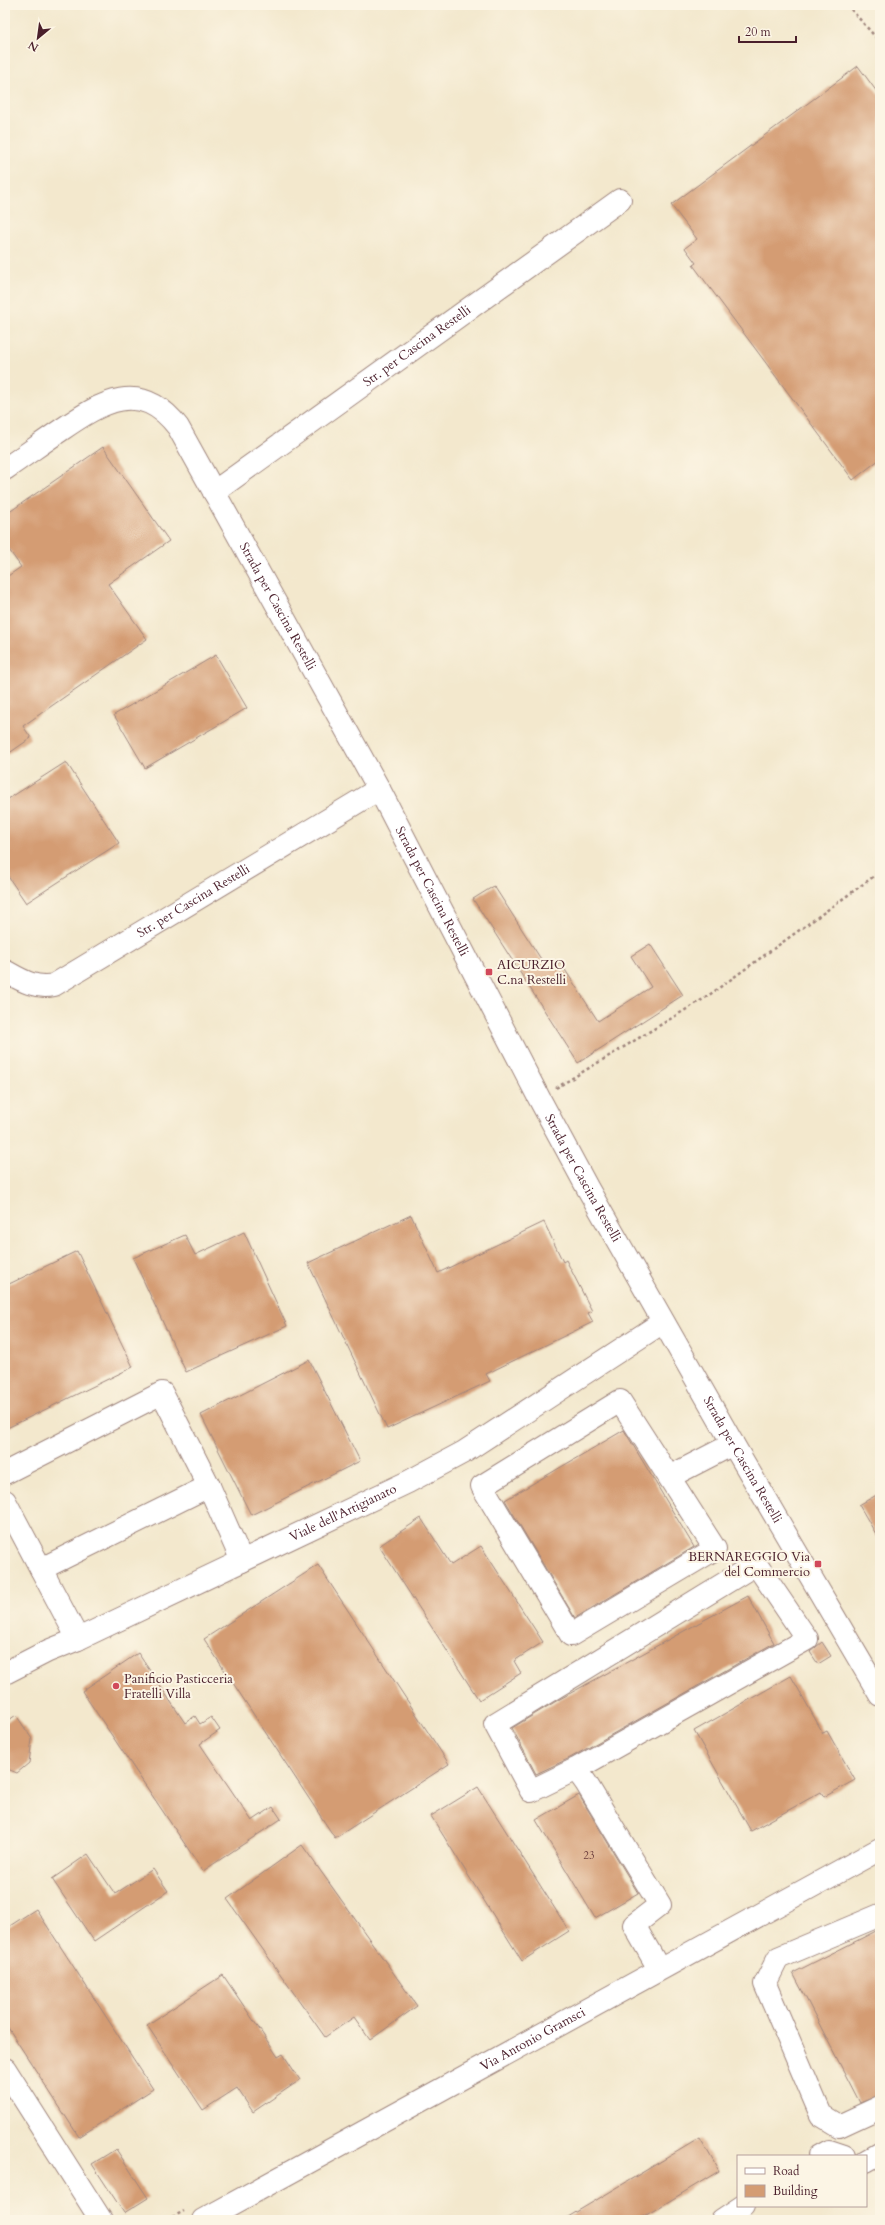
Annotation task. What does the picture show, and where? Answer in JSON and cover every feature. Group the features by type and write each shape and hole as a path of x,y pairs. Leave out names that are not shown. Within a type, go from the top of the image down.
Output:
{"street":[{"name":"Str. per Cascina Restelli","path":"214,492 620,200"},
{"name":"Strada per Cascina Restelli","path":"5,469 86,413 116,400 132,399 152,404 166,414 178,427 379,789 539,1098 663,1322 784,1533 880,1693"},
{"name":"Str. per Cascina Restelli","path":"5,971 35,986 42,988 54,985 379,789"},
{"name":"Viale dell'Artigianato","path":"5,1673 48,1651 78,1639 408,1482 464,1452 663,1322"},
{"path":"5,1473 162,1393 209,1486 242,1561"},
{"path":"620,1400 669,1477 715,1549 571,1635 482,1486 620,1400"},
{"path":"669,1477 733,1444"},
{"path":"41,1569 209,1486"},
{"path":"5,1501 78,1639"},
{"path":"756,1564 807,1639 576,1770 531,1790 495,1724 756,1564"},
{"path":"576,1770 660,1906 634,1925 659,1969"},
{"name":"Via Antonio Gramsci","path":"203,2220 659,1969 874,1855"},
{"path":"880,1915 778,1958 764,1984 821,2115 838,2126 880,2107"},
{"path":"5,2069 101,2220"},
{"path":"822,2155 829,2150 842,2155"},
{"path":"867,2160 880,2153"},
{"path":"722,2220 742,2207"}],"path":[{"path":"847,5 880,42"},
{"path":"539,1098 705,998 880,872"}],"building":[{"path":"858,66 880,96 880,459 853,480 693,265 696,263 685,248 697,239 671,205"},
{"path":"103,447 169,541 108,584 147,639 23,726 31,738 5,756 5,578 21,567 5,544 5,515"},
{"path":"216,655 247,708 145,768 114,715"},
{"path":"66,762 119,843 26,903 5,872 5,801"},
{"path":"494,886 548,970 560,962 598,1021 651,987 631,956 650,944 683,995 578,1063 473,899"},
{"path":"411,1215 438,1273 544,1222 563,1262 566,1260 592,1311 588,1313 593,1322 486,1374 490,1381 387,1429 308,1263"},
{"path":"244,1232 287,1326 186,1372 133,1258 185,1235 195,1255"},
{"path":"77,1251 133,1367 5,1429 5,1286"},
{"path":"309,1360 360,1461 251,1515 201,1415"},
{"path":"624,1430 694,1547 575,1618 505,1500"},
{"path":"880,1493 880,1541 859,1505"},
{"path":"421,1518 451,1565 481,1546 543,1642 514,1661 521,1673 479,1700 379,1546"},
{"path":"318,1565 449,1764 335,1838 204,1639"},
{"path":"748,1596 774,1643 570,1758 536,1774 512,1728 558,1700"},
{"path":"822,1642 831,1656 818,1664 810,1652"},
{"path":"138,1653 185,1723 195,1716 200,1724 211,1717 220,1730 200,1744 252,1821 273,1807 281,1819 203,1871 82,1691"},
{"path":"791,1676 823,1733 827,1731 855,1780 824,1797 821,1792 751,1831 694,1731"},
{"path":"16,1715 32,1739 29,1763 17,1773 5,1768 5,1723"},
{"path":"478,1787 569,1931 522,1961 431,1816"},
{"path":"579,1795 638,1893 595,1918 536,1820"},
{"path":"302,1845 417,2006 370,2040 354,2017 325,2037 227,1899"},
{"path":"88,1854 115,1894 153,1869 168,1891 94,1941 52,1879"},
{"path":"36,1909 153,2089 79,2137 5,2023 5,1929"},
{"path":"880,1929 880,2095 860,2103 793,1973"},
{"path":"223,1975 278,2057 283,2054 300,2080 253,2112 237,2088 203,2110 147,2025"},
{"path":"700,2138 719,2171 638,2220 563,2220"},
{"path":"116,2149 148,2198 124,2213 92,2164"}],"place":[{"name":"AICURZIO C.na Restelli","path":"489,972"},
{"name":"BERNAREGGIO Via del Commercio","path":"818,1564"},
{"name":"Panificio Pasticceria Fratelli Villa","path":"116,1686"}]}
